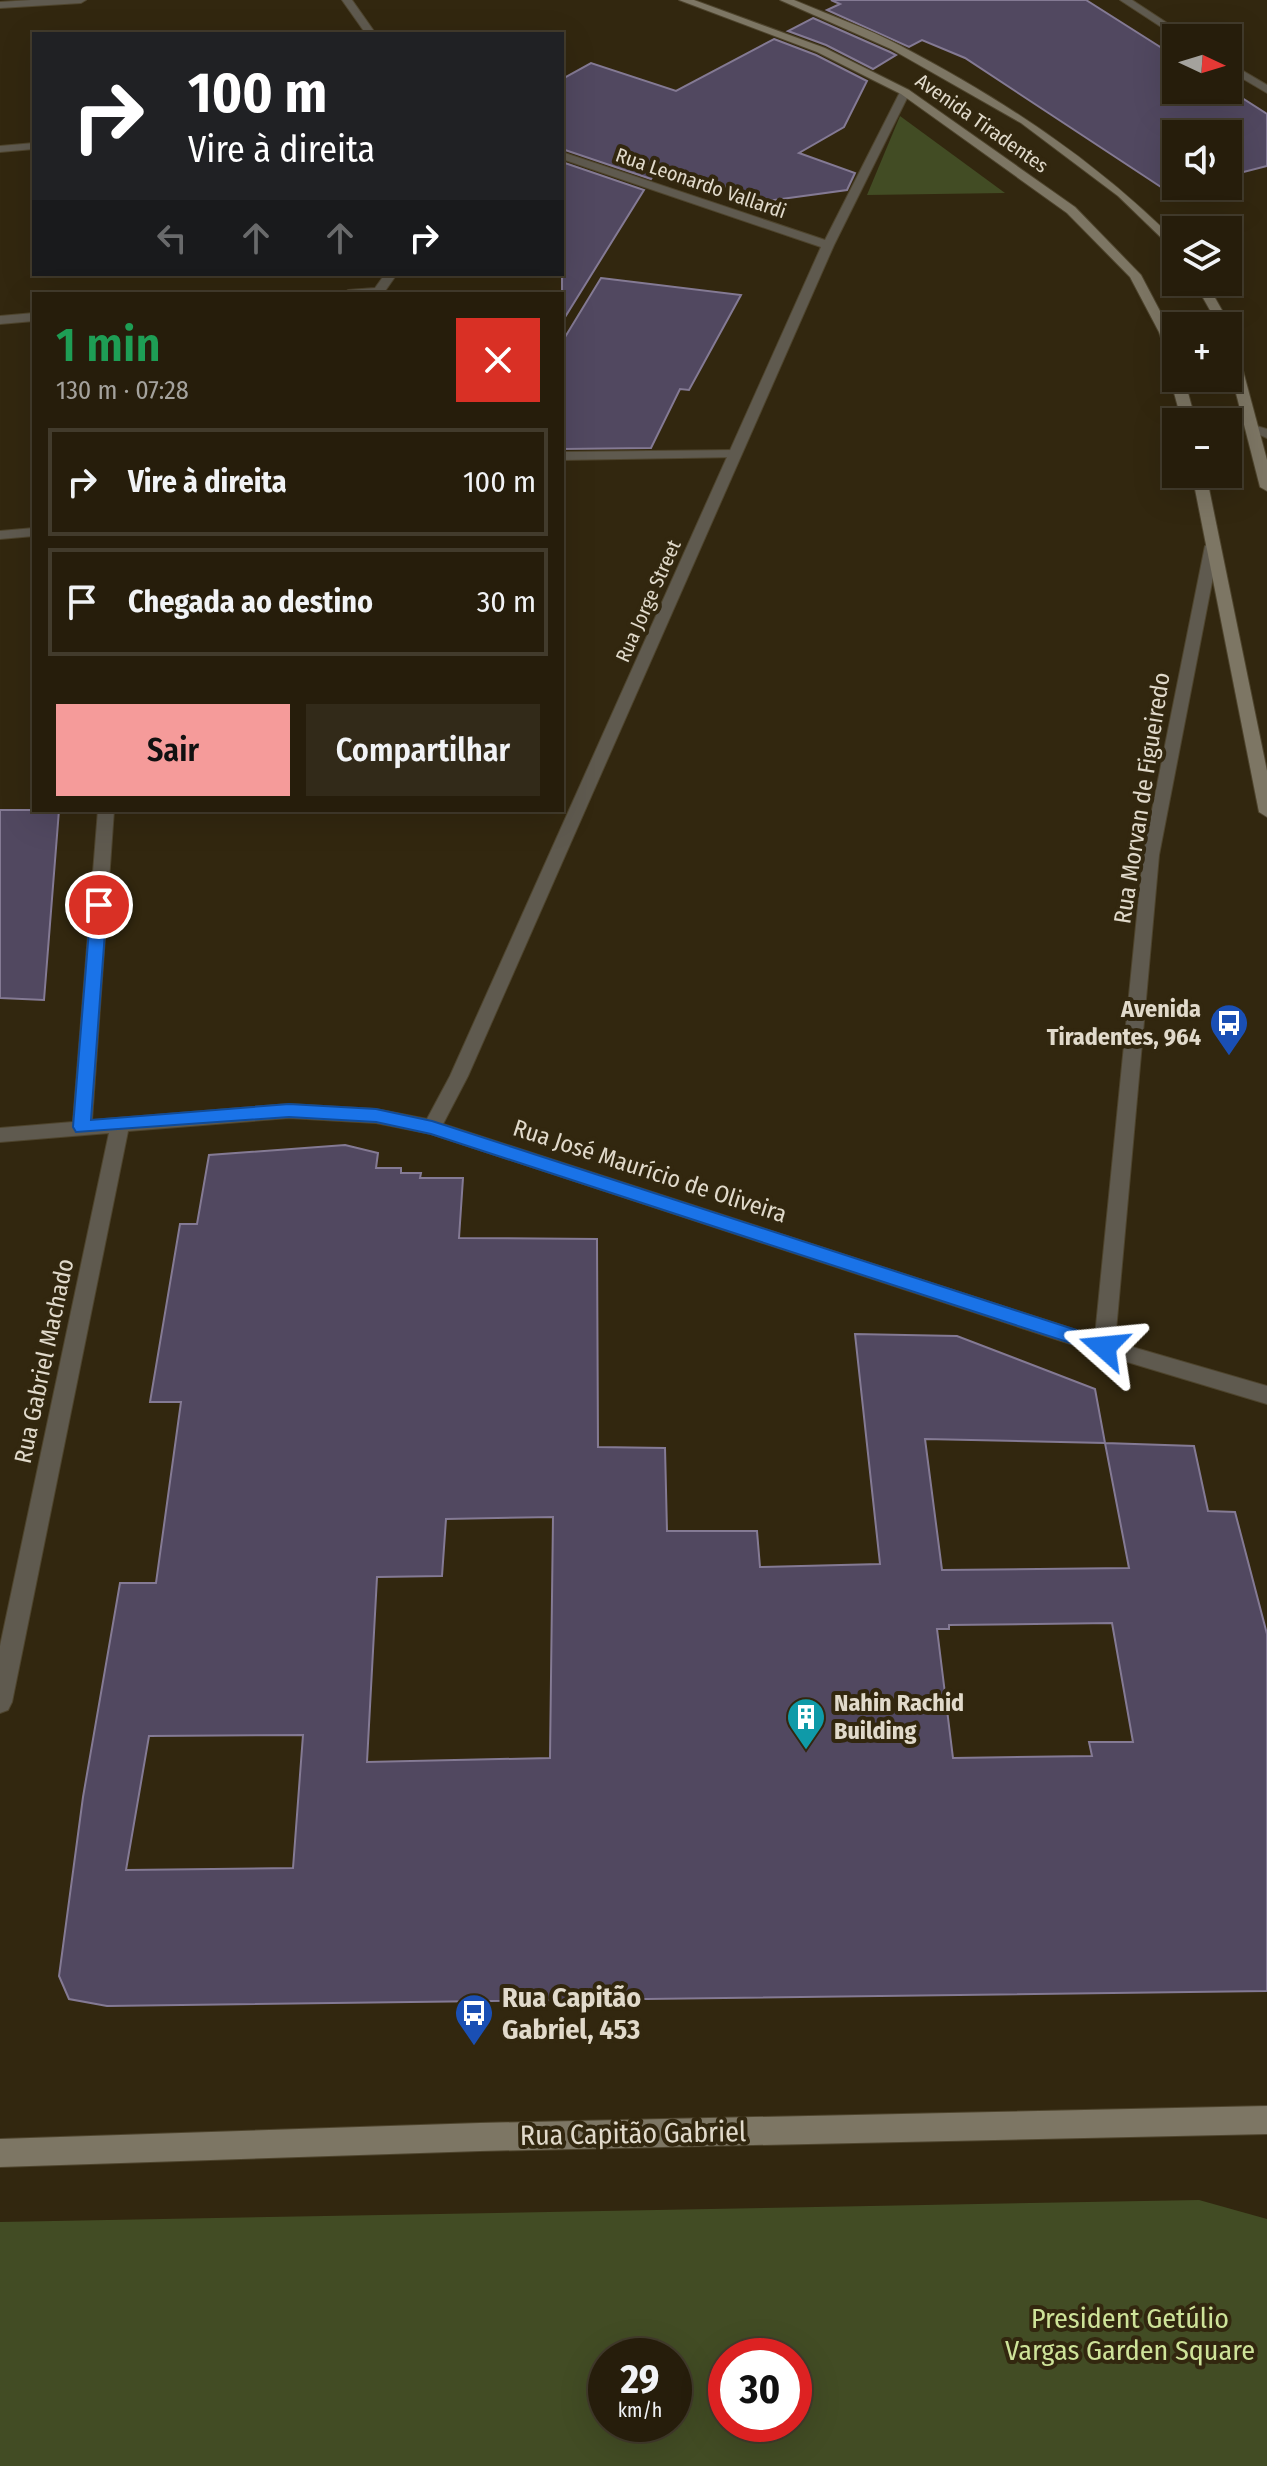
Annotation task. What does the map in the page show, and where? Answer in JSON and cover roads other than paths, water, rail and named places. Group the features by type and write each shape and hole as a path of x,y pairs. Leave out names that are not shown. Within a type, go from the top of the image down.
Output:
{"main road":[{"name":"Avenida Tiradentes","path":"684,0 821,50 905,92 1071,210 1135,275 1162,326"},
{"name":"Avenida Tiradentes","path":"785,0 895,47 1025,121 1122,194 1162,234"},
{"path":"1242,379 1260,432 1267,487"},
{"path":"1202,488 1267,812"},
{"name":"Rua Capitão Gabriel","path":"0,2153 480,2137 1267,2120"}],"street":[{"path":"0,5 81,0"},
{"path":"347,0 370,32"},
{"path":"1125,0 1163,24"},
{"path":"1242,74 1267,90"},
{"name":"Rua Jorge Street","path":"432,1127 459,1076 828,245 905,92"},
{"path":"0,149 32,146"},
{"name":"Rua Leonardo Vallardi","path":"564,156 828,245"},
{"path":"0,320 32,317"},
{"path":"564,456 735,454"},
{"path":"0,535 32,532"},
{"name":"Rua Morvan de Figueiredo","path":"1104,1347 1151,855 1212,546"},
{"path":"82,1127 106,812"},
{"name":"Rua José Maurício de Oliveira","path":"0,1135 289,1111 376,1116 432,1127 1104,1347 1267,1395"},
{"name":"Rua Gabriel Machado","path":"0,1702 120,1124"}],"place":[{"name":"Avenida Tiradentes, 964","path":"1229,1057"},
{"name":"Nahin Rachid Building","path":"806,1751"},
{"name":"Rua Capitão Gabriel, 453","path":"474,2047"}],"park label":[{"name":"President Getúlio Vargas Garden Square","path":"1130,2334"}]}
